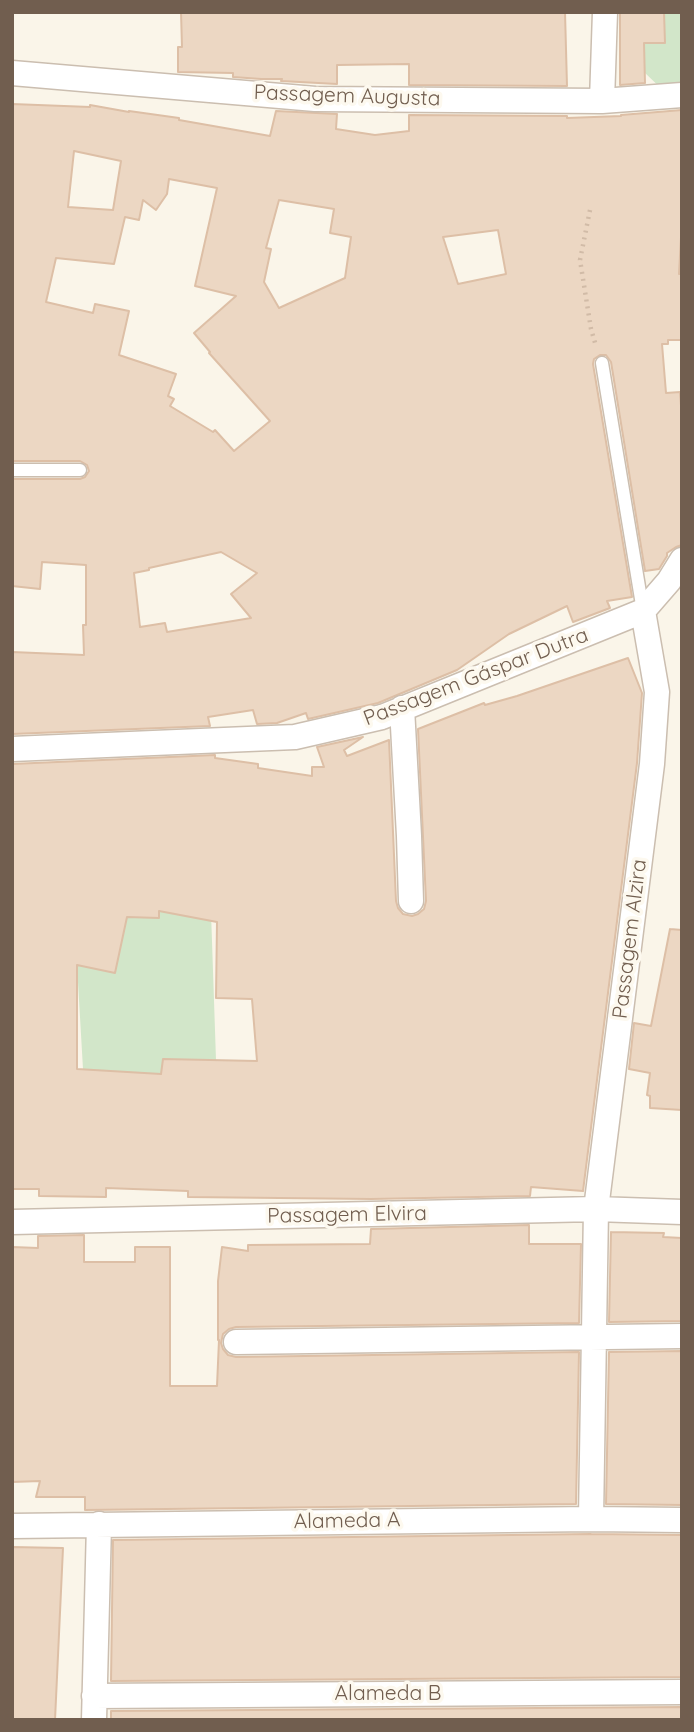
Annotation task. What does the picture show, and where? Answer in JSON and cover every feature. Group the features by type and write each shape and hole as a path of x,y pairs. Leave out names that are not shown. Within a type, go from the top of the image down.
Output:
{"street":[{"path":"601,101 605,12"},
{"name":"Passagem Augusta","path":"12,74 315,99 601,101 682,95"},
{"path":"643,611 669,581 682,560"},
{"name":"Passagem Gáspar Dutra","path":"12,749 295,737 382,717 643,611"},
{"name":"Passagem Alzira","path":"591,1519 597,1209 652,764 657,692 643,611"},
{"path":"402,708 411,901"},
{"name":"Passagem Elvira","path":"12,1222 597,1209 682,1212"},
{"path":"236,1342 682,1336"},
{"name":"Alameda A","path":"12,1526 682,1520"},
{"path":"94,1708 99,1524"},
{"name":"Alameda B","path":"94,1708 682,1692"}],"lane":[{"name":"Passagem Alzira","path":"602,363 643,611"},
{"path":"12,470 80,470"}],"path":[{"path":"590,210 580,260 591,329 602,363"}],"green space":[{"path":"664,12 682,12 682,94 669,96 644,72 644,43 665,42"},
{"path":"210,882 216,1060 161,1074 83,1069 77,965 90,923 160,902 174,901 175,914 193,917"}],"building":[{"path":"181,12 565,12 567,86 409,85 409,64 337,65 337,84 233,77 233,73 178,72 178,47 182,47"},
{"path":"620,12 664,12 665,43 644,43 645,83 620,85"},
{"path":"12,104 90,105 179,118 270,136 276,111 337,114 336,129 375,135 409,131 409,115 567,118 682,110 679,274 682,274 682,340 668,340 668,344 662,344 666,393 680,392 682,545 667,553 659,569 645,571 611,362 606,355 600,355 594,359 593,364 632,597 607,601 610,608 573,622 567,606 509,634 457,670 378,703 308,719 306,713 277,723 257,724 253,710 208,717 210,726 12,734 12,652 84,655 86,565 42,562 40,589 12,586 12,479 80,479 89,471 87,465 80,461 12,461","holes":["74,151 121,161 113,210 68,207","169,179 217,188 195,286 236,296 194,333 270,421 234,451 215,430 213,432 170,406 174,399 168,396 176,374 119,355 129,311 95,304 93,313 46,302 56,258 114,264 125,217 139,220 143,200 156,210 167,194","279,200 334,209 330,233 351,237 345,278 279,308 264,282 271,249 266,248","498,230 506,274 458,284 443,237","221,552 257,573 231,594 251,618 167,632 165,623 140,627 134,573"]},
{"path":"628,658 642,693 637,763 583,1191 531,1187 530,1196 371,1199 188,1197 188,1191 106,1188 106,1197 39,1196 39,1189 12,1189 12,764 215,755 215,758 258,764 258,768 312,776 312,767 324,767 317,747 363,737 344,750 347,756 389,740 396,901 403,914 412,916 424,909 426,901 418,729 484,703 485,705","holes":["159,911 217,922 216,998 252,999 257,1061 163,1059 161,1074 77,1069 77,965 115,973 127,917 159,918"]},
{"path":"670,929 682,930 682,1110 650,1108 650,1096 647,1095 650,1073 629,1069 634,1023 651,1026"},
{"path":"529,1225 529,1244 581,1244 579,1323 236,1327 223,1334 221,1343 228,1355 236,1357 579,1352 576,1504 85,1510 85,1497 36,1497 40,1481 12,1482 12,1247 38,1248 38,1236 84,1235 84,1262 135,1262 135,1247 170,1247 170,1386 217,1386 218,1281 222,1247 248,1251 248,1245 370,1244 371,1229"},
{"path":"611,1232 664,1233 663,1237 682,1238 682,1321 609,1322"},
{"path":"682,1351 682,1505 606,1504 609,1352"},
{"path":"682,1535 682,1677 111,1681 113,1540"},
{"path":"12,1547 63,1548 55,1720 12,1720"},
{"path":"682,1707 682,1720 111,1720 111,1711"}]}
